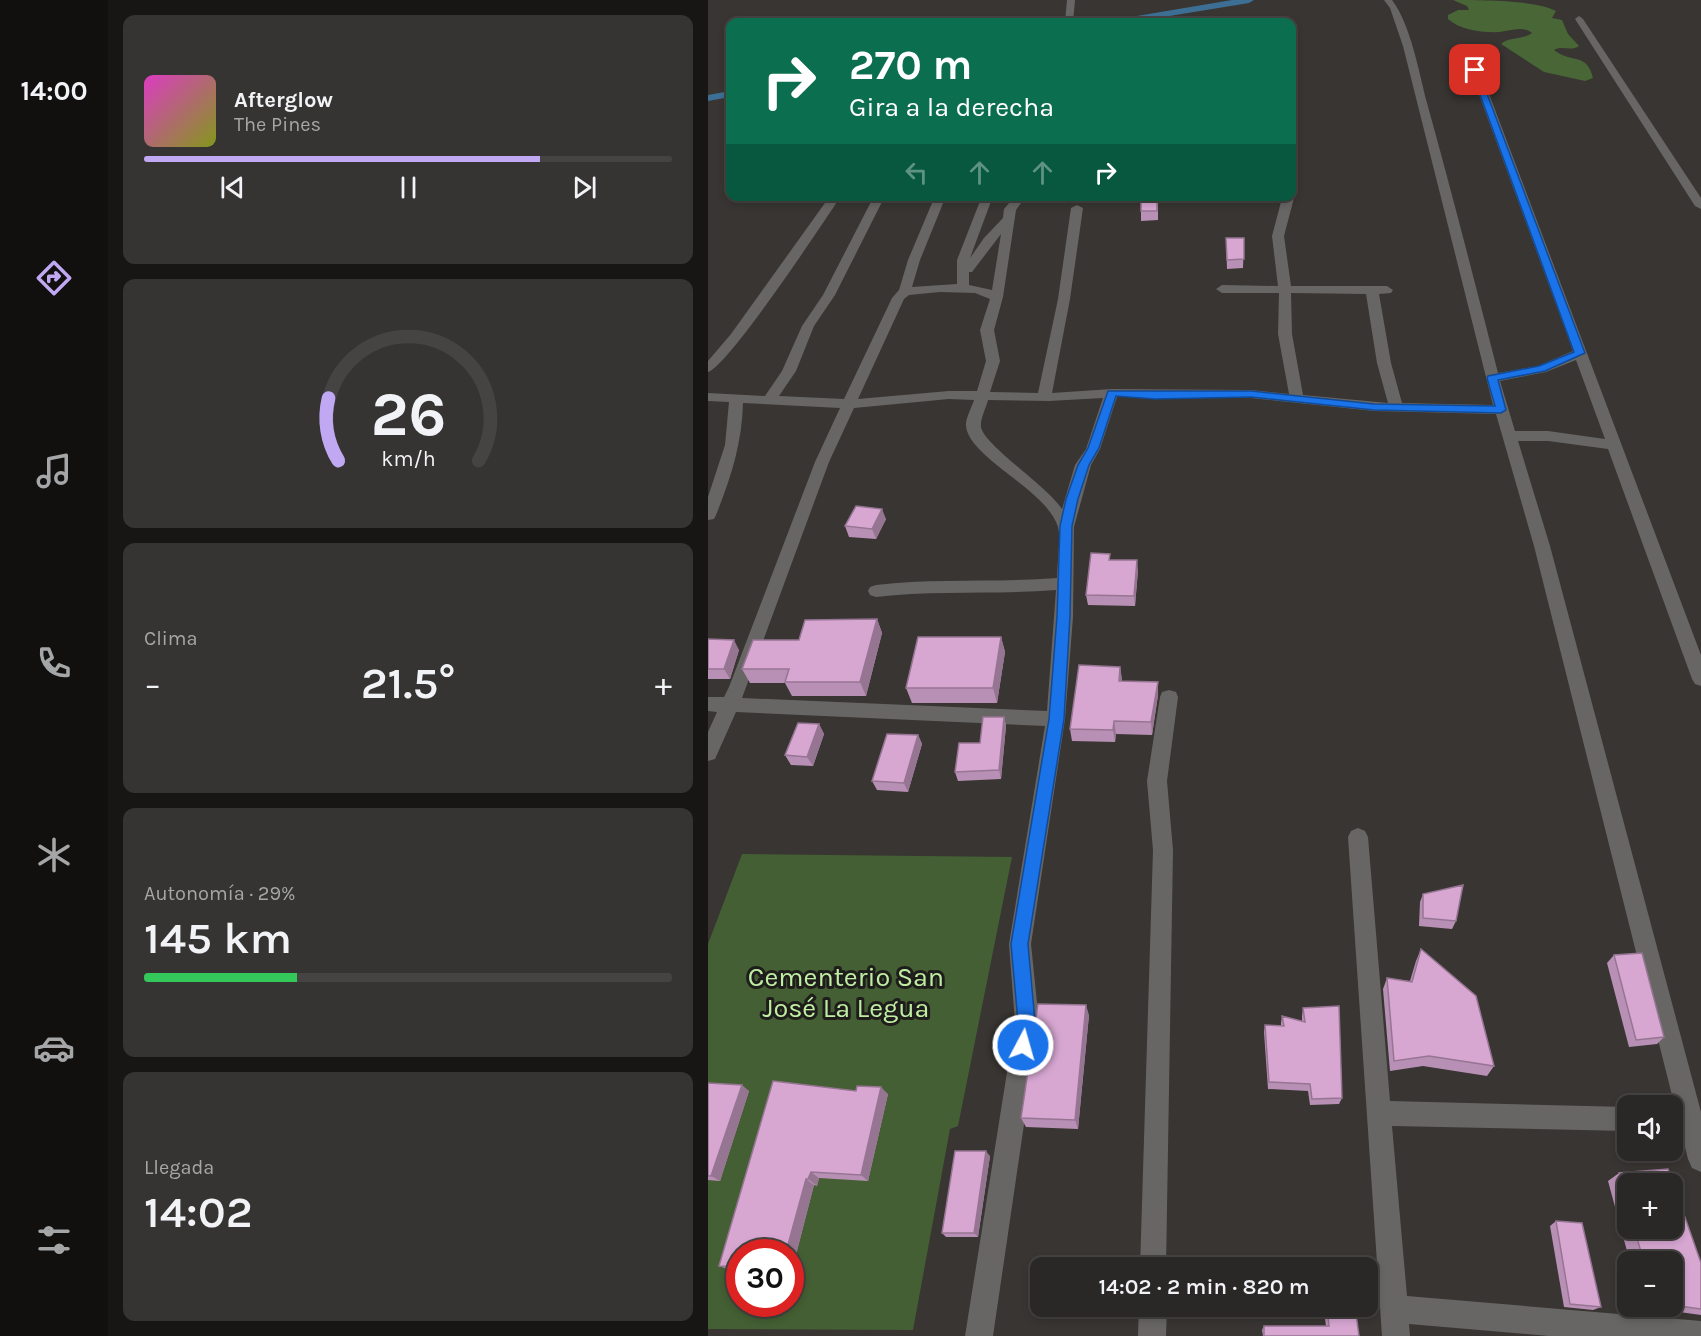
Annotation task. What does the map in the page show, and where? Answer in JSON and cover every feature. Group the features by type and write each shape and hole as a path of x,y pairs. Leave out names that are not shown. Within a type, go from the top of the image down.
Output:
{"street":[{"path":"1069,18 1071,0"},
{"path":"1388,0 1394,8 1407,46 1452,213 1492,378 1542,546 1701,1159"},
{"path":"1579,19 1701,206"},
{"path":"1475,70 1701,679"},
{"path":"708,368 717,361 736,337 832,201"},
{"path":"770,399 789,371 808,326 829,295 877,201"},
{"path":"708,753 730,705 822,462 898,298 905,291 914,260 939,201"},
{"path":"963,281 963,260 986,201"},
{"path":"1017,201 1010,209 997,297 987,330 993,361 973,425 978,439 1034,487 1051,504 1066,526"},
{"path":"1287,201 1278,236 1285,289 1285,334 1298,399"},
{"path":"1044,397 1065,299 1077,208"},
{"path":"963,281 988,240 1008,219"},
{"path":"905,291 963,281 997,297"},
{"path":"1222,289 1387,290"},
{"path":"1372,290 1384,363 1396,407"},
{"path":"1492,378 1541,369 1580,353"},
{"path":"708,397 850,404 949,395 1044,397 1112,393 1251,394 1396,407 1501,410"},
{"path":"979,1336 1027,1022 1020,944 1056,719 1065,583 1066,526 1083,465 1093,448 1112,393"},
{"path":"708,515 724,479 736,433 736,398"},
{"path":"1509,436 1570,438 1614,445"},
{"path":"876,591 920,586 1019,587 1065,583"},
{"path":"1154,1257 1163,850 1157,781 1168,697"},
{"path":"708,704 915,711 1056,719"},
{"path":"1358,837 1395,1323 1701,1335"},
{"path":"1378,1113 1617,1119"},
{"path":"1152,1336 1153,1317"}],"green space":[{"path":"1453,0 1522,3 1547,7 1556,11 1552,18 1562,20 1568,34 1579,46 1554,50 1583,61 1593,78 1585,81 1544,72 1501,44 1532,33 1528,31 1520,29 1499,32 1479,31 1453,23 1448,19 1448,15 1458,10 1469,10 1467,6"},
{"name":"Cementerio San José La Legua","path":"742,854 1012,857 958,1126 950,1129 913,1330 708,1329 708,944"}],"building":[{"path":"1141,201 1157,201 1157,211 1141,211"},
{"path":"1226,238 1244,238 1244,259 1227,260"},
{"path":"856,506 882,509 872,529 845,526"},
{"path":"1091,553 1110,554 1109,560 1137,560 1134,596 1086,595"},
{"path":"877,619 860,682 785,682 789,669 742,669 753,640 799,640 805,620"},
{"path":"918,637 1001,637 993,688 906,688"},
{"path":"708,639 734,640 724,669 708,669"},
{"path":"1079,665 1120,667 1119,681 1158,682 1151,722 1114,721 1113,730 1070,729"},
{"path":"983,717 1004,717 999,770 955,772 959,743 980,743"},
{"path":"798,723 819,724 807,757 785,755"},
{"path":"887,734 918,735 904,783 872,781"},
{"path":"1463,885 1456,921 1423,918 1423,894"},
{"path":"1421,949 1476,996 1494,1066 1429,1056 1394,1061 1387,978 1412,982"},
{"path":"1642,953 1664,1037 1636,1040 1614,955"},
{"path":"1038,1004 1086,1005 1075,1120 1021,1118"},
{"path":"1339,1006 1342,1098 1312,1099 1310,1084 1269,1082 1265,1025 1284,1026 1282,1016 1305,1022 1303,1008"},
{"path":"773,1081 856,1091 857,1086 881,1087 861,1175 811,1172 806,1179 790,1239 727,1239"},
{"path":"708,1083 742,1085 711,1176 708,1176"},
{"path":"955,1151 986,1151 974,1233 942,1233"},
{"path":"1668,1169 1669,1173 1619,1173"},
{"path":"1683,1212 1701,1263 1701,1309 1683,1307 1683,1251 1641,1251 1637,1239 1683,1239"},
{"path":"1556,1221 1582,1223 1601,1307 1570,1304"},
{"path":"726,1242 726,1266 719,1266"},
{"path":"1328,1317 1356,1317 1359,1336 1264,1336 1264,1326 1329,1326"}],"waterway":[{"path":"1143,18 1249,0"},
{"path":"708,98 726,95"}],"route":[{"path":"1023,1045 1027,1022 1020,944 1056,719 1064,616 1066,526 1083,465 1093,448 1112,393 1251,394 1374,407 1501,410 1492,378 1541,369 1580,353 1475,70"}]}
